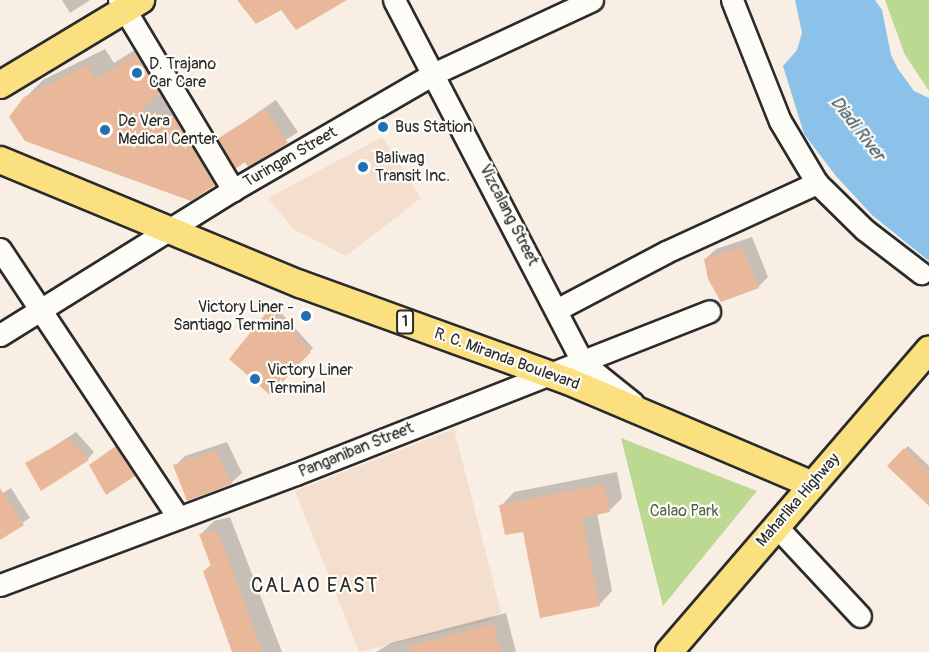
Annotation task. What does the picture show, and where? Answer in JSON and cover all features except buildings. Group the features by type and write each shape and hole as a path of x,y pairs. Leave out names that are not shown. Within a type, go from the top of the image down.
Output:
{"main road":[{"path":"0,85 129,3"},
{"name":"R. C. Miranda Boulevard","path":"0,160 174,229 300,284 551,375 644,412 811,484"},
{"name":"Maharlika Highway","path":"669,652 811,484 928,352"}],"street":[{"name":"Vizcalang Street","path":"394,0 435,73 584,363 644,412"},
{"name":"Turingan Street","path":"0,335 41,312 233,190 435,73 592,0"},
{"path":"732,0 780,121 817,183 865,230 921,273"},
{"path":"129,3 233,190"},
{"path":"558,309 666,252 817,183"},
{"path":"0,249 178,517"},
{"name":"Panganiban Street","path":"0,585 584,363 633,339 710,311"},
{"path":"776,526 860,616"}],"shaded area":[{"name":"Baliwag Transit Inc.","path":"382,137 421,198 346,256 293,229 268,198"},
{"path":"454,429 501,612 488,621 359,652 295,491"}],"green space":[{"path":"885,0 929,0 929,91 905,55"},
{"name":"Calao Park","path":"621,438 757,491 663,606"}],"water":[{"name":"Diadi River","path":"795,0 875,0 882,10 891,55 898,69 914,91 929,98 929,261 872,215 836,176 804,134 783,66 797,50 802,33"}],"place":[{"name":"D. Trajano Car Care","path":"137,73"},
{"name":"Bus Station","path":"383,127"},
{"name":"De Vera Medical Center","path":"105,130"},
{"name":"Baliwag Transit Inc.","path":"363,167"},
{"name":"Victory Liner - Santiago Terminal","path":"306,316"},
{"name":"Victory Liner Terminal","path":"255,379"}],"district":[{"name":"CALAO EAST","path":"315,585"}]}
